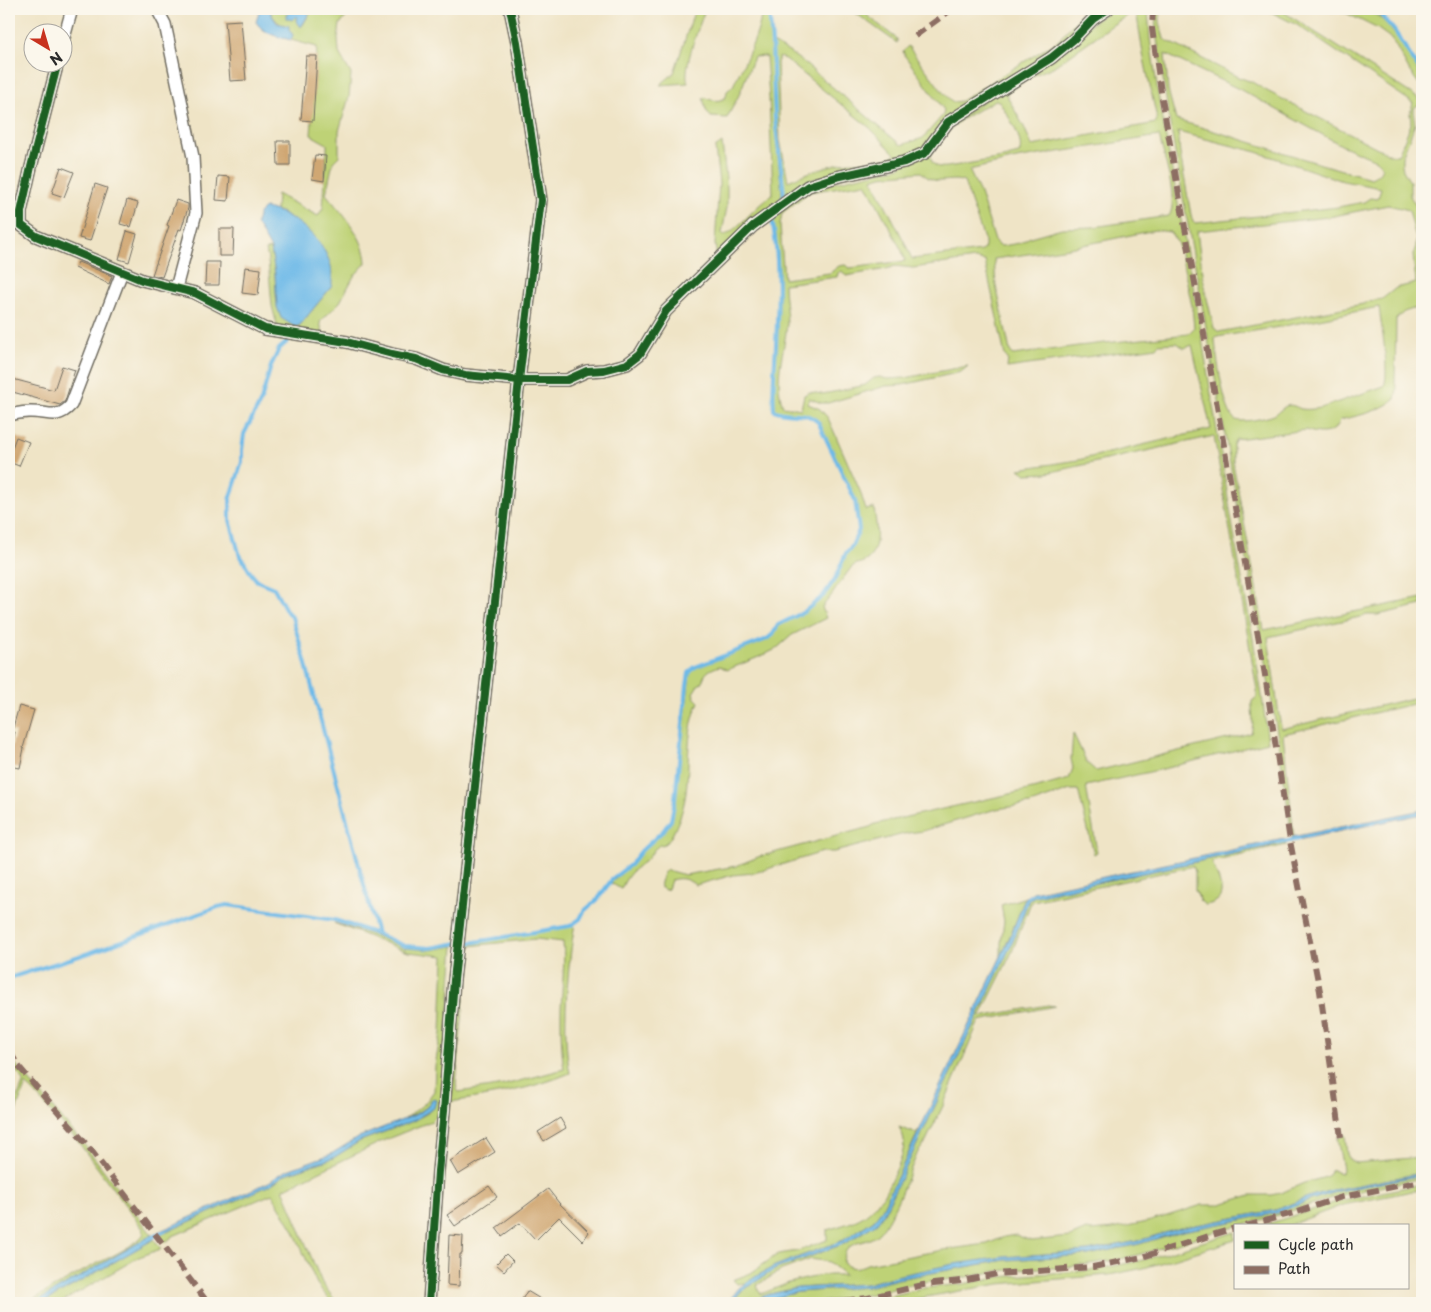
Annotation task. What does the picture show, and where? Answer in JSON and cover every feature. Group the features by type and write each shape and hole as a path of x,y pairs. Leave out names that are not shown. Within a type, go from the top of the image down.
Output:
{"street":[{"path":"68,22 72,9"},
{"path":"157,9 165,24 193,157 196,213 176,288"},
{"path":"429,1303 454,980 519,380 541,200 517,42 510,9"},
{"path":"9,218 36,236 142,280 195,293 265,329 347,342 416,359 442,370 465,375 519,380 567,380 587,371 604,370 627,364 640,354 666,311 754,226 808,186 836,177 904,162 924,153 948,122 1051,58 1073,40 1093,19 1108,9"},
{"path":"21,225 21,212 31,167 55,72"},
{"path":"9,415 30,412 53,415 65,412 71,405 122,272"}],"green space":[{"path":"1349,8 1376,15 1388,26 1406,50 1419,73 1422,88 1410,72 1394,43 1378,29 1346,13 1300,9"},
{"path":"287,9 297,18 296,21 303,25 312,9 351,9 340,24 338,39 339,53 351,74 349,97 339,131 339,156 333,162 326,194 352,226 362,244 366,263 354,276 340,302 320,322 323,335 278,329 272,306 266,250 271,249 277,307 300,325 332,286 327,258 319,243 299,223 276,210 277,194 318,216 323,208 327,151 327,144 311,135 317,47 291,40 293,35 274,18 270,10"},
{"path":"695,9 705,9 689,57 687,67 688,83 660,85 674,73"},
{"path":"761,9 768,9 774,118 782,194 780,202 717,258 715,244 719,184 715,148 722,143 727,187 727,207 722,233 724,236 731,232 773,194 766,56 754,57 739,95 727,118 711,117 706,110 703,97 718,100 726,97 727,91 733,86 759,27"},
{"path":"850,9 859,9 897,39 897,43"},
{"path":"1089,9 1103,9 1071,37 1017,75 920,151 908,156 806,181 783,200 785,194 776,118 773,43 804,63 901,145 923,138 943,115 944,110 905,56 903,51 908,46 945,95 953,102 961,101 1059,40","holes":["779,57 785,59 870,128 895,154 883,160 841,163 788,181 780,140 777,63"]},
{"path":"1112,9 1148,9 1150,39 1159,100 1196,302 1252,633 1268,742 1163,769 1086,786 1097,852 1094,854 1078,790 1070,790 1030,804 996,809 923,831 834,852 823,852 754,873 733,875 696,885 684,879 675,879 671,880 668,889 665,890 660,887 666,870 685,875 736,866 758,857 870,827 875,824 1037,788 1069,779 1073,768 1071,759 1073,733 1087,763 1096,771 1244,735 1251,733 1252,729 1252,701 1257,697 1257,690 1214,436 1047,473 1026,474 1019,469 1078,460 1211,429 1192,345 1184,348 1177,343 1158,344 1157,347 1007,368 1008,359 1005,356 985,261 975,259 913,268 895,266 846,276 842,271 838,273 837,277 784,284 787,323 779,375 780,396 783,406 801,409 804,395 810,392 822,394 839,391 865,385 874,378 905,378 968,366 961,372 902,385 886,386 828,403 821,403 809,398 808,404 820,409 828,418 860,491 866,510 874,508 876,543 874,549 867,560 854,565 850,569 822,607 826,618 792,635 776,649 766,654 727,670 720,666 706,674 702,683 698,685 693,693 699,702 691,731 686,792 678,822 669,840 655,848 647,860 631,873 621,889 611,883 653,839 664,832 672,821 690,673 696,668 768,640 779,626 804,613 824,596 836,580 846,553 860,530 856,500 819,421 807,414 775,410 774,387 779,284 778,251 773,220 783,207 808,188 900,167 947,128","holes":["1136,10 1157,119 1156,123 1032,146 1007,93 1030,77 1053,67","995,100 999,101 1018,135 1020,142 1019,154 938,167 932,162 930,155 949,130 961,120","1159,136 1167,165 1172,209 1169,216 1093,227 1062,228 1030,237 1020,243 1002,246 998,245 995,241 980,193 969,170 1021,158","921,172 928,178 935,180 964,182 985,242 985,247 982,251 912,259 872,179 881,176","866,183 902,251 905,261 850,268 845,265 839,266 830,273 784,279 780,225 782,213 809,192","1155,230 1170,232 1177,242 1181,254 1192,306 1194,328 1188,334 1013,355 1010,351 996,285 994,259 1069,248"]},
{"path":"1155,9 1160,9 1160,22 1164,39 1238,77 1252,82 1391,155 1398,155 1411,124 1410,113 1413,103 1297,25 1265,9 1279,9 1421,100 1421,103 1413,111 1415,124 1402,157 1402,164 1403,170 1410,182 1410,196 1418,209 1422,221 1422,306 1404,312 1396,319 1395,383 1397,389 1395,399 1376,410 1340,420 1335,429 1331,431 1316,433 1306,430 1236,439 1233,444 1233,463 1264,630 1422,598 1422,605 1268,637 1281,729 1422,696 1422,702 1283,734 1294,837 1292,837 1278,738 1169,118 1156,32","holes":["1165,54 1239,89 1343,146 1376,160 1382,166 1381,170 1371,178 1176,120 1168,90","1178,132 1257,152 1343,181 1381,188 1378,199 1370,198 1364,202 1338,207 1196,223 1193,222 1191,215","1388,205 1409,210 1416,239 1413,255 1416,283 1396,288 1382,299 1363,304 1219,332 1214,328 1204,286 1197,231 1329,217","1379,307 1386,360 1386,380 1384,386 1321,408 1301,409 1288,405 1271,416 1249,421 1236,420 1232,416 1224,396 1215,339 1217,337"]},
{"path":"1285,843 1286,845 1212,862 1221,888 1221,894 1214,903 1205,905 1199,900 1195,891 1195,872 1193,866 1033,901 1012,952 980,1017 1048,1005 1055,1006 979,1021 943,1106 924,1145 918,1152 890,1217 874,1237 847,1249 843,1263 849,1267 858,1267 943,1250 987,1244 1004,1237 1016,1235 1031,1241 1070,1237 1086,1230 1113,1229 1151,1221 1202,1205 1217,1205 1251,1195 1281,1193 1304,1183 1326,1177 1332,1169 1341,1173 1343,1169 1337,1138 1345,1135 1347,1154 1350,1160 1356,1163 1422,1157 1422,1173 1338,1189 1311,1196 1276,1210 1181,1228 1138,1241 1088,1251 1004,1257 896,1276 867,1284 798,1288 770,1294 744,1303 732,1303 741,1291 756,1280 776,1269 846,1243 884,1213 1013,939 1029,899 1035,896","holes":["811,1259 829,1262 845,1275 822,1275 789,1283 761,1294 757,1285 782,1270"]},
{"path":"1026,897 1001,957 1004,921 1001,905"},
{"path":"334,923 376,936 404,948 430,950 454,946 441,1110 432,1121 387,1139 283,1189 322,1283 337,1303 332,1303 317,1284 293,1229 272,1194 173,1236 165,1243 160,1235 270,1185 286,1174 333,1158 360,1141 413,1121 428,1113 431,1100 426,1108 405,1119 425,1103 434,1091 435,1066 441,1033 444,956 408,952"},
{"path":"575,923 568,978 566,1019 567,1057 570,1073 526,1088 450,1102 462,944 570,927","holes":["536,939 563,942 564,967 561,1024 564,1069 504,1085 459,1092 456,1084 469,946"]},
{"path":"9,1057 87,1148 152,1235 34,1303 27,1303 126,1248 144,1233 143,1229 76,1139 26,1084 9,1130 9,1120 24,1081 9,1062"},
{"path":"899,1127 915,1133 919,1130 881,1211 874,1220 844,1240 775,1266 746,1283 737,1284 733,1280 751,1273 778,1254 798,1251 827,1240 827,1230 855,1221 869,1212 883,1196 902,1156 904,1141"},
{"path":"1422,1175 1422,1178 1342,1195 1272,1217 1243,1224 1234,1224 1234,1226 1116,1260 1061,1268 997,1271 962,1278 923,1282 867,1295 814,1303 756,1303 798,1292 867,1287 897,1279 1005,1260 1088,1255 1139,1244 1182,1231 1277,1213 1339,1191"},
{"path":"1422,1184 1422,1189 1343,1205 1292,1224 1267,1224 1343,1200"},
{"path":"1234,1232 1234,1240 1144,1268 1109,1275 999,1284 892,1303 851,1303 924,1288 963,1284 997,1277 1094,1270 1143,1260"},
{"path":"154,1239 161,1249 139,1257 60,1303 43,1303"}],"water":[{"path":"260,9 275,9 270,10 271,14 277,23 289,26 289,30 293,35 291,40 281,38 259,26 256,22"},
{"path":"287,9 312,9 301,27 296,20 297,17 292,20 286,18 290,12"},
{"path":"265,208 286,215 306,228 321,246 331,266 332,286 300,325 295,327 281,318 277,307 271,249 256,223 259,213"},
{"path":"1422,810 1422,814 1293,841 1292,837"},
{"path":"1284,839 1285,843 1035,896 1029,899 1014,939 900,1180 877,1223 846,1243 776,1269 741,1291 732,1303 727,1303 739,1288 755,1277 775,1266 844,1240 874,1220 881,1211 1010,937 1026,897 1033,892"},
{"path":"433,1098 436,1100 434,1108 413,1121 360,1141 333,1158 286,1174 270,1185 160,1235 158,1232 269,1182 285,1171 331,1154 359,1137 415,1115 426,1108"},
{"path":"1422,1173 1422,1175 1339,1191 1277,1213 1182,1231 1139,1244 1088,1255 1005,1260 897,1279 867,1287 798,1292 756,1303 744,1303 770,1294 798,1288 867,1284 954,1264 1004,1257 1088,1251 1138,1241 1181,1228 1276,1210 1311,1196 1338,1189"},
{"path":"152,1235 154,1239 43,1303 34,1303"}],"building":[{"path":"241,20 246,80 230,81 225,21"},
{"path":"306,56 317,56 313,121 301,120"},
{"path":"277,141 290,141 290,165 278,165"},
{"path":"315,155 326,156 324,181 312,179"},
{"path":"61,167 74,172 64,197 52,193"},
{"path":"218,176 230,177 228,201 216,200"},
{"path":"95,184 107,188 90,241 79,238"},
{"path":"127,200 138,203 131,227 120,224"},
{"path":"176,200 188,204 181,230 179,229 162,277 152,275 169,226 167,225"},
{"path":"219,229 234,229 233,256 219,256"},
{"path":"127,231 137,234 129,262 119,259"},
{"path":"78,262 112,276 109,284 75,268"},
{"path":"206,262 220,262 219,285 205,285"},
{"path":"245,267 261,269 258,295 242,293"},
{"path":"62,366 75,370 65,401 60,405 9,391 9,378 54,390"},
{"path":"16,437 29,442 19,466 9,462 9,456"},
{"path":"19,706 34,710 23,748 20,768 9,766 15,732 12,731"},
{"path":"560,1118 566,1128 544,1141 538,1132"},
{"path":"486,1138 495,1152 458,1175 450,1161"},
{"path":"489,1186 497,1197 455,1226 447,1215"},
{"path":"548,1189 559,1203 589,1232 583,1241 559,1217 536,1240 520,1223 502,1236 496,1228"},
{"path":"449,1235 463,1236 462,1254 460,1254 459,1286 447,1285"},
{"path":"506,1254 513,1261 504,1271 496,1264"},
{"path":"527,1291 547,1303 520,1303"}],"waterway":[{"path":"769,9 775,118 784,194 782,201"},
{"path":"1363,9 1379,13 1394,30 1422,74"},
{"path":"9,978 89,953 227,905 335,920 405,946 430,948 570,926 580,919 584,911 597,900 613,878 630,865 671,820 689,673 695,667 767,639 773,634 778,625 804,612 823,596 835,579 846,553 852,546 859,530 855,500 818,422 807,415 774,410 773,385 778,298 775,235 772,220 775,216"},
{"path":"288,341 279,349 271,366 261,401 244,434 242,462 230,500 230,520 239,553 250,572 257,581 274,588 287,612 292,617 377,934"},
{"path":"1280,843 1298,839"},
{"path":"149,1239 162,1232"}],"marked path":[{"path":"915,36 952,9"},
{"path":"1153,9 1152,29 1162,99 1265,675 1290,841 1320,991 1341,1137"},
{"path":"9,1051 20,1068 87,1145 208,1303"},
{"path":"1253,1224 1342,1197 1422,1181"},
{"path":"825,1303 868,1298 923,1285 962,1281 997,1274 1093,1267 1142,1257 1234,1228"}],"cycle path":[{"path":"429,1303 454,980 519,380 541,200 517,42 510,9"},
{"path":"55,72 21,212 21,225 36,236 142,280 195,293 265,329 347,342 416,359 443,370 465,375 519,380 567,380 587,371 604,370 627,364 640,354 666,311 753,226 808,186 836,177 904,162 925,153 948,122 1051,58 1073,40 1093,19 1108,9"}]}
